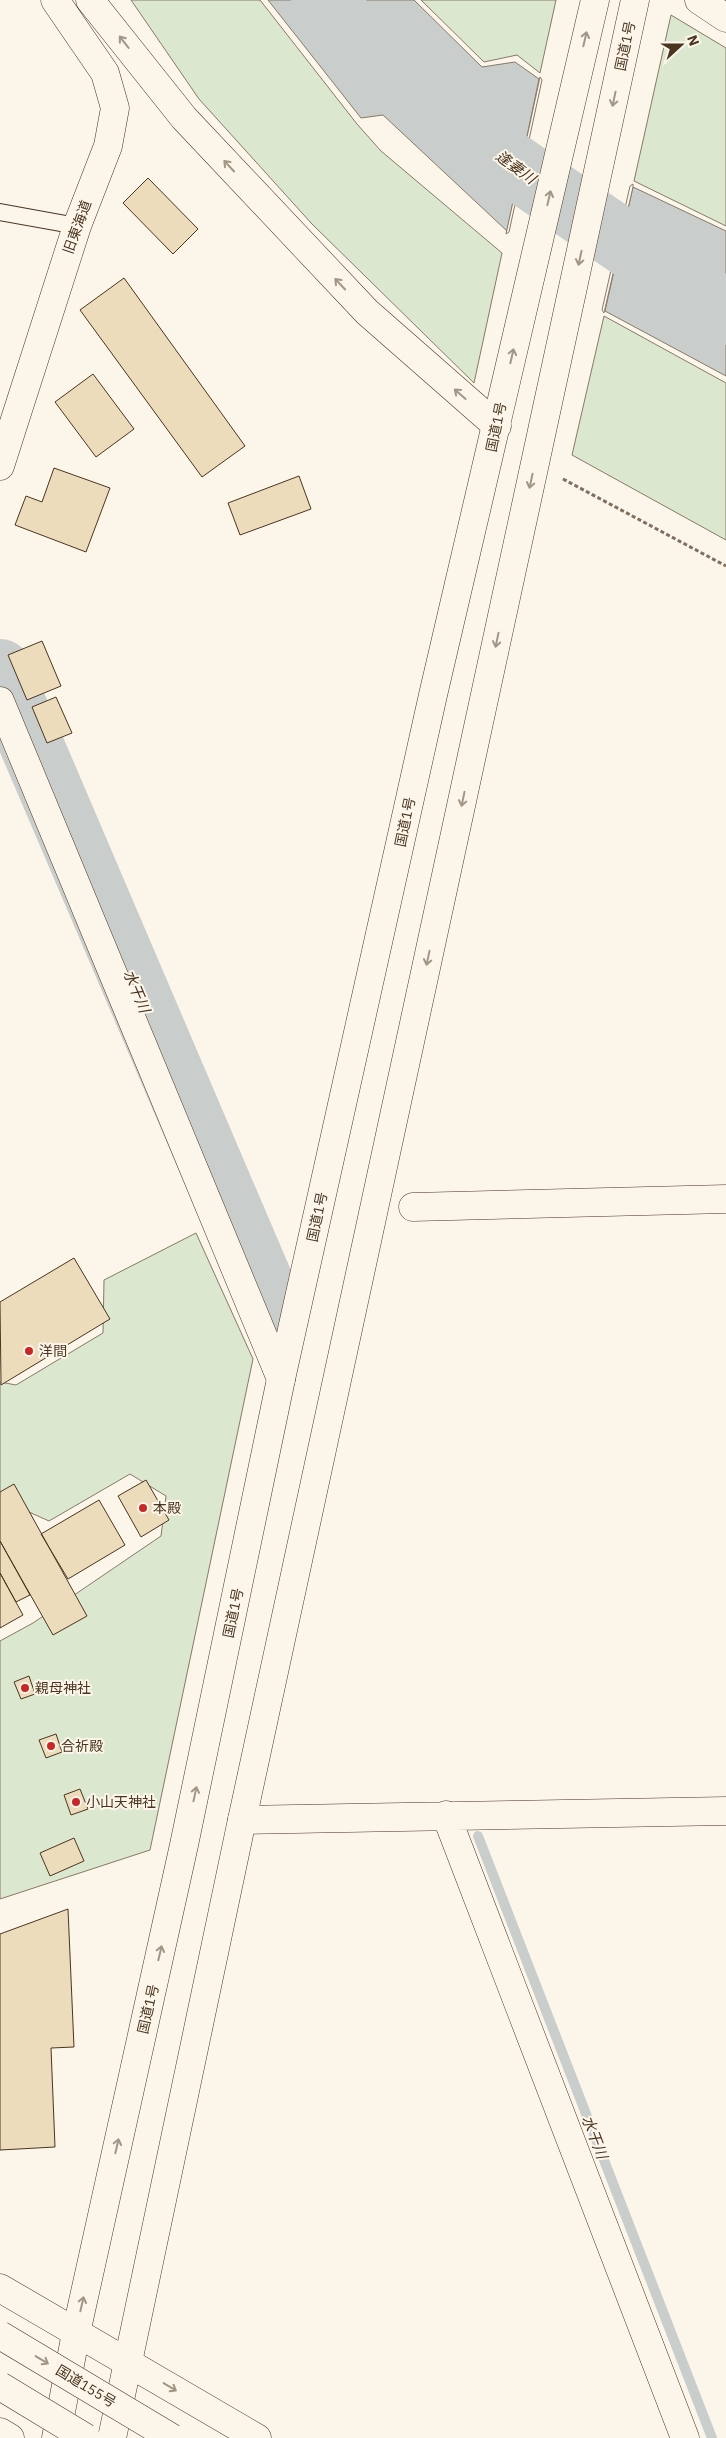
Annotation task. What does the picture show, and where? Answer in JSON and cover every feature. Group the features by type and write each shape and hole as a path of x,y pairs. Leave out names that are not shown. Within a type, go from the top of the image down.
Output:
{"main road":[{"name":"旧東海道","path":"0,466 77,226 108,146 115,108 105,73 55,0"},
{"path":"90,0 184,118 366,312 499,415"},
{"name":"国道1号","path":"56,2438 76,2333 184,1845 281,1379 433,695 595,0"},
{"name":"国道1号","path":"112,2438 242,1820 635,0"},
{"path":"699,0 726,18"},
{"path":"0,701 281,1379"},
{"path":"413,1207 726,1199"},
{"path":"242,1820 726,1811"},
{"path":"446,1815 686,2438"},
{"path":"0,2288 257,2438"},
{"name":"国道155号","path":"0,2335 172,2438"},
{"path":"0,2386 86,2438"},
{"path":"0,2432 10,2438"}],"lane":[{"path":"0,212 77,226"}],"path":[{"path":"535,464 726,566"}],"green space":[{"path":"131,0 260,0 357,124 381,151 502,253 474,383 312,224 199,99"},
{"path":"421,0 556,0 540,73 517,55 484,62"},
{"path":"671,15 726,48 726,226 634,181"},
{"path":"604,316 726,383 726,540 572,455"},
{"path":"196,1233 253,1359 150,1850 0,1899 0,1641 33,1623 161,1536 166,1496 130,1474 49,1521 0,1499 0,1382 16,1385 103,1333 104,1280"}],"water":[{"path":"268,0 414,0 482,67 515,62 539,79 507,231 383,115 361,118"},
{"path":"633,187 726,231 726,376 605,311"}],"pier":[{"path":"540,77 542,80 509,232 506,234"},
{"path":"633,184 604,313 602,310 630,186"}],"building":[{"path":"148,178 198,229 173,254 123,203"},
{"path":"124,278 245,446 202,477 80,310"},
{"path":"93,374 134,429 96,457 55,402"},
{"path":"54,468 110,488 86,552 15,525 26,496 42,502"},
{"path":"299,476 311,509 240,535 228,503"},
{"path":"42,641 61,686 27,700 8,655"},
{"path":"56,697 72,733 47,743 32,707"},
{"name":"洋間","path":"74,1258 110,1319 1,1385 0,1302"},
{"name":"本殿","path":"146,1480 169,1520 141,1537 118,1496"},
{"path":"14,1484 87,1616 53,1635 0,1541 0,1492"},
{"path":"99,1500 125,1545 68,1579 41,1534"},
{"path":"0,1541 30,1595 16,1602 0,1573"},
{"path":"0,1573 23,1615 0,1628"},
{"name":"親母神社","path":"29,1676 35,1694 21,1699 14,1682"},
{"name":"合祈殿","path":"56,1734 62,1752 46,1758 39,1740"},
{"name":"小山天神社","path":"80,1789 88,1809 71,1815 64,1795"},
{"path":"74,1838 84,1861 50,1876 40,1853"},
{"path":"68,1909 74,2047 51,2048 55,2147 0,2150 0,1934"}],"waterway":[{"name":"逢妻川","path":"323,0 334,15 501,157 726,313"},
{"name":"水干川","path":"0,671 274,1312"},
{"name":"水干川","path":"478,1836 712,2438"}],"place":[{"name":"洋間","path":"29,1351"},
{"name":"本殿","path":"143,1508"},
{"name":"親母神社","path":"25,1688"},
{"name":"合祈殿","path":"51,1746"},
{"name":"小山天神社","path":"76,1802"}]}
